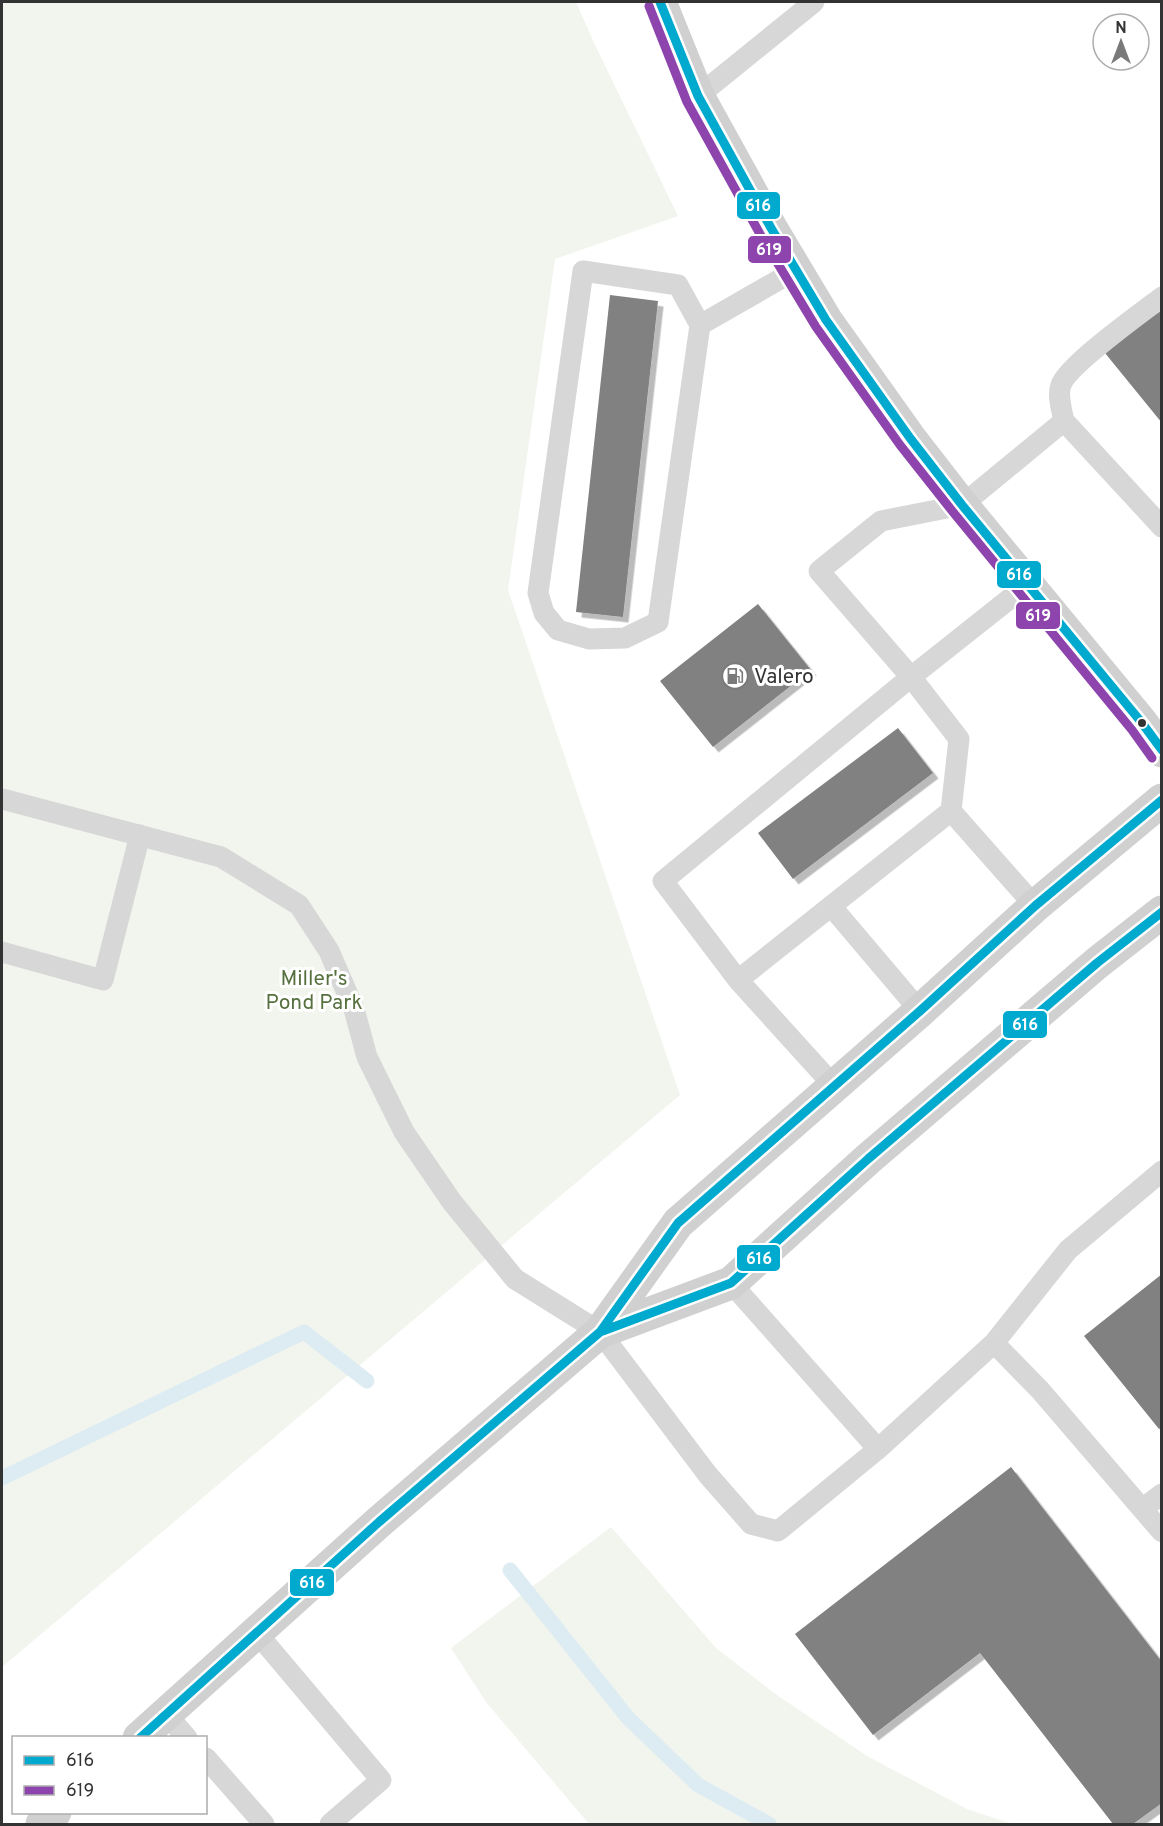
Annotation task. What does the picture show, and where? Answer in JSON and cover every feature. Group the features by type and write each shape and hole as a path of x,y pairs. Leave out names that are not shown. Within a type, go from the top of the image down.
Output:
{"main road":[{"path":"660,2 698,96 771,228 826,320 910,438 962,505 1142,723 1161,751"},
{"path":"140,1736 379,1522 600,1332 678,1223 920,1011 1035,906 1161,800"},
{"path":"600,1332 730,1283 868,1159 1097,963 1161,912"},
{"path":"42,1824 54,1814"}],"lane":[{"path":"698,96 814,2"},
{"path":"700,325 796,270"},
{"path":"582,271 678,285 700,325 658,622 625,638 589,639 558,630 544,613 538,593 582,271"},
{"path":"1161,297 1072,368 1060,386 1065,422 1161,527"},
{"path":"738,980 951,811 959,739 911,677 819,571 881,521 962,505 1065,422"},
{"path":"834,1086 738,980 663,881 911,677 1027,585"},
{"path":"2,799 221,856 299,905 329,951 354,1009 367,1057 404,1132 452,1202 515,1278 600,1332 708,1475 751,1524 778,1531 878,1449 994,1343 1068,1250 1161,1171"},
{"path":"951,811 1035,906"},
{"path":"2,952 103,980 140,835"},
{"path":"831,906 920,1011"},
{"path":"730,1283 878,1449"},
{"path":"994,1343 1040,1390 1161,1532"},
{"path":"1142,1509 1161,1494"},
{"path":"256,1632 381,1780 330,1824"},
{"path":"166,1714 186,1736"},
{"path":"207,1759 264,1824"}],"green space":[{"name":"Miller's Pond Park","path":"2,2 576,2 678,216 555,259 508,590 680,1095 2,1667"},
{"path":"611,1527 716,1648 774,1693 867,1756 967,1809 1012,1824 589,1824 486,1702 451,1648"}],"building":[{"path":"610,295 658,301 623,617 576,612"},
{"path":"1162,307 1162,423 1105,353"},
{"name":"Valero","path":"758,604 811,670 713,747 660,681"},
{"path":"898,728 933,773 793,879 758,833"},
{"path":"1162,1274 1162,1427 1159,1429 1084,1336"},
{"path":"1011,1467 1162,1662 1162,1803 1133,1824 1113,1824 980,1653 873,1735 795,1634"}],"waterway":[{"path":"2,1478 304,1332 367,1381"},
{"path":"510,1570 628,1718 698,1785 769,1824"}],"transit line":[{"name":"616","path":"660,2 698,96 771,228 826,320 910,438 962,505 1162,750"},
{"name":"619","path":"649,6 687,102 760,234 816,327 900,445 1132,730 1152,758"},
{"name":"616","path":"142,1736 379,1522 600,1332 678,1223 920,1011 1035,906 1162,800"},
{"name":"616","path":"600,1332 731,1283 868,1159 1097,963 1162,912"}],"place":[{"name":"Valero","path":"735,676"}]}
